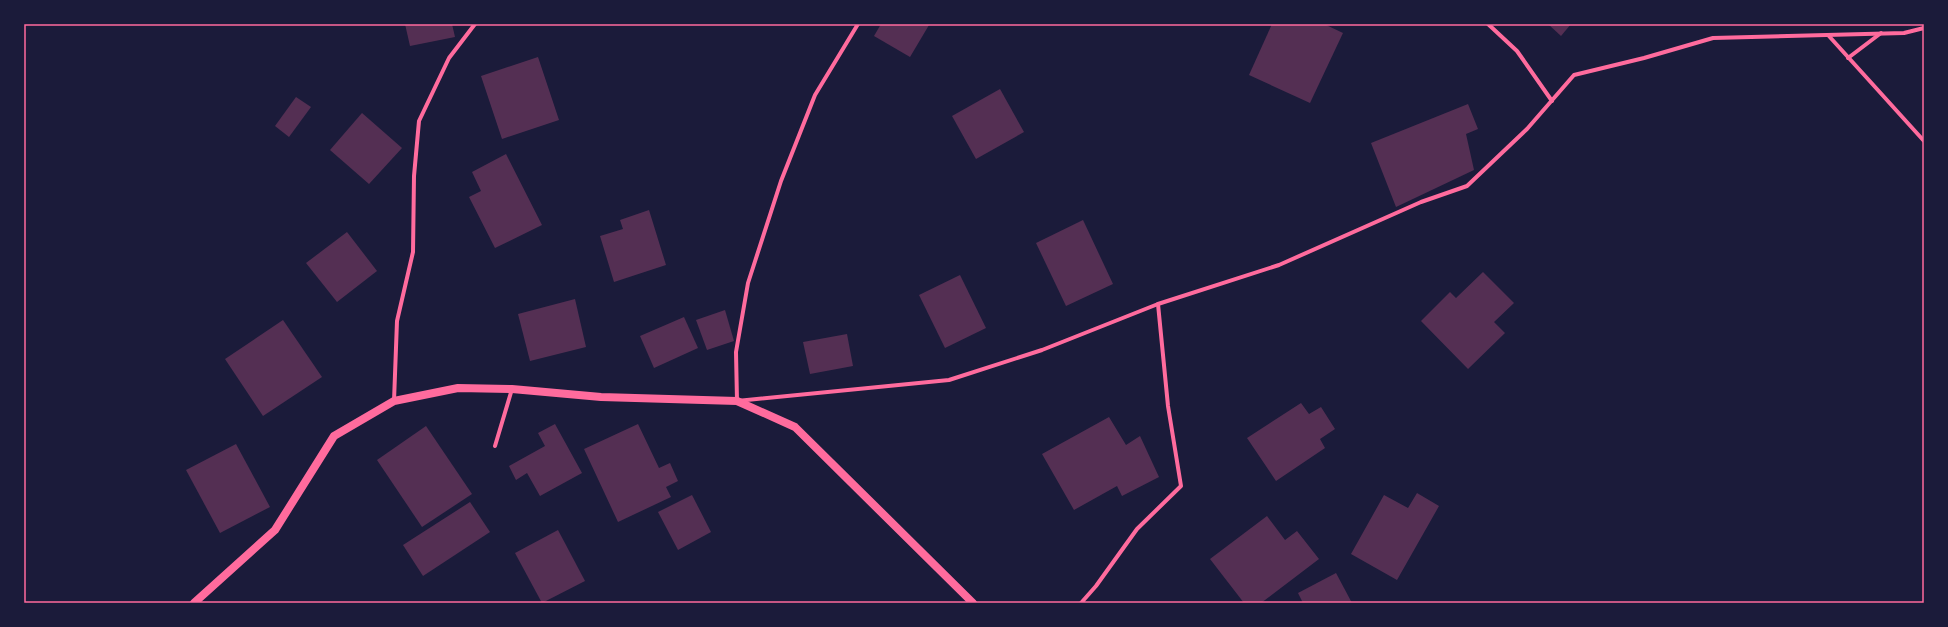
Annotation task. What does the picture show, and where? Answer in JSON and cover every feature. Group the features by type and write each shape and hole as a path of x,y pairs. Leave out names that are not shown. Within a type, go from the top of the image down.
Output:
{"main road":[{"path":"194,603 275,530 334,436 394,401 458,388 512,389 601,397 737,401 795,427 973,603"}],"street":[{"path":"394,401 397,321 413,252 414,176 419,121 449,58 475,24"},
{"path":"858,24 815,95 781,181 748,283 736,352 737,401 949,380 1042,350 1158,304 1279,266 1421,202 1467,186 1527,129 1574,75 1644,58 1713,38 1904,33 1924,28"},
{"path":"1488,24 1517,51 1552,101"},
{"path":"1848,58 1881,33"},
{"path":"1828,35 1924,141"},
{"path":"1081,603 1096,586 1137,529 1181,486 1168,406 1158,304"},
{"path":"495,446 512,389"}],"building":[{"path":"405,24 452,24 455,37 410,46"},
{"path":"881,24 929,25 910,57 874,36"},
{"path":"1272,24 1324,24 1343,33 1310,103 1249,75"},
{"path":"1548,24 1571,24 1561,36"},
{"path":"538,57 559,120 502,139 481,76"},
{"path":"1000,89 1024,132 976,159 952,116"},
{"path":"296,97 311,107 289,137 275,126"},
{"path":"1468,104 1478,129 1466,134 1474,170 1396,207 1371,143"},
{"path":"362,113 402,148 369,184 330,150"},
{"path":"506,154 542,225 495,248 469,197 481,191 472,172"},
{"path":"649,210 666,265 614,282 600,236 623,229 620,220"},
{"path":"1083,220 1113,284 1066,306 1036,243"},
{"path":"347,232 377,271 337,302 306,263"},
{"path":"1483,272 1514,303 1494,322 1505,333 1468,369 1421,321 1450,292 1456,298"},
{"path":"960,275 986,328 945,348 919,295"},
{"path":"575,299 586,347 530,361 518,314"},
{"path":"725,310 734,341 707,350 696,320"},
{"path":"684,317 698,348 654,368 640,336"},
{"path":"283,320 322,377 263,416 225,359"},
{"path":"847,334 853,366 810,374 803,342"},
{"path":"1301,403 1309,414 1321,407 1335,429 1320,439 1325,448 1276,481 1247,438"},
{"path":"1109,417 1126,445 1140,436 1159,477 1122,496 1117,486 1074,510 1042,454"},
{"path":"555,424 582,473 540,496 527,473 516,480 509,466 545,446 538,433"},
{"path":"638,424 659,468 670,463 678,481 666,487 671,497 618,522 584,449"},
{"path":"426,426 472,494 422,527 377,460"},
{"path":"236,444 270,507 220,533 186,470"},
{"path":"1417,493 1439,506 1397,580 1351,554 1384,495 1408,508"},
{"path":"692,495 711,532 678,550 658,512"},
{"path":"470,502 490,532 423,576 403,545"},
{"path":"1267,516 1285,540 1297,531 1319,559 1261,603 1244,603 1210,559"},
{"path":"558,530 585,581 542,603 515,553"},
{"path":"1336,573 1352,603 1303,603 1298,593"}]}
